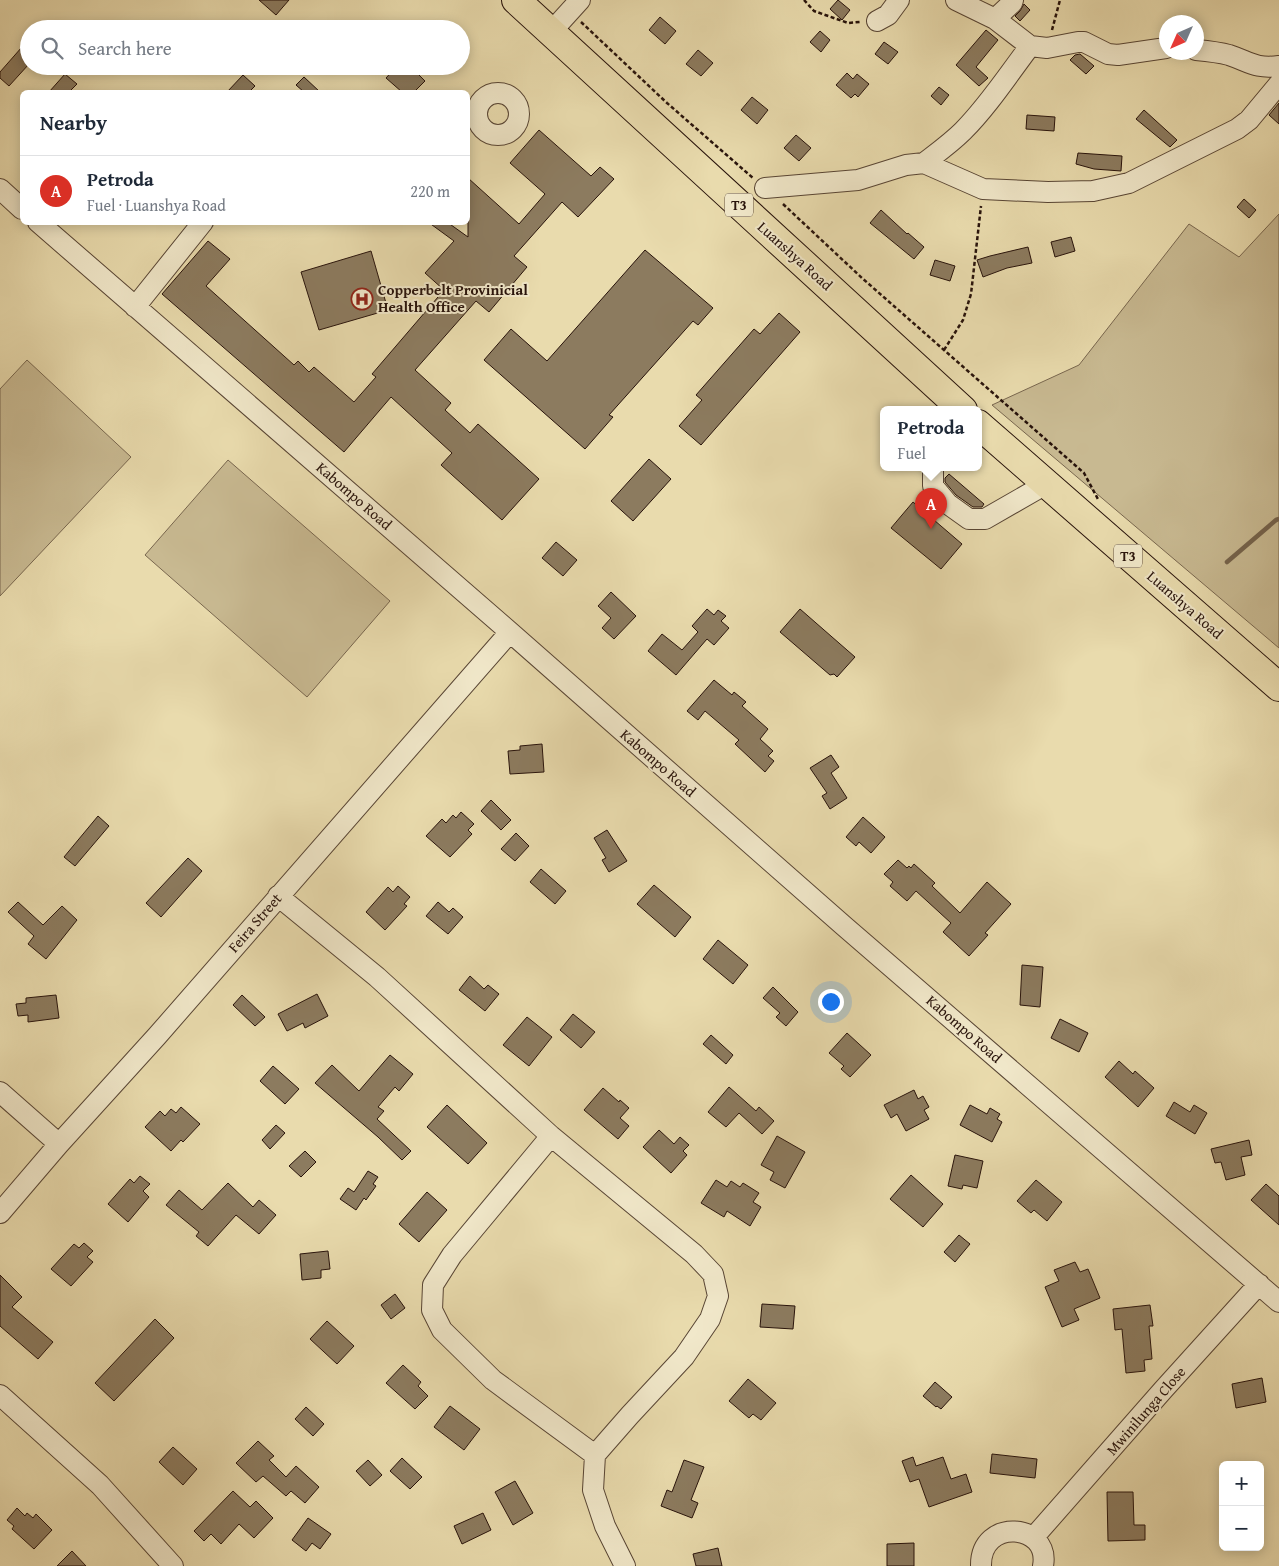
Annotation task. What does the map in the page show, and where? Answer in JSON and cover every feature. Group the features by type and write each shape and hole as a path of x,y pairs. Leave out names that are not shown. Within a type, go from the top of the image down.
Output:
{"highway":[{"name":"Luanshya Road","path":"516,0 957,406"},
{"name":"Luanshya Road","path":"982,428 1279,687"}],"street":[{"path":"876,21 888,15 899,0"},
{"path":"956,0 995,19 1009,32 1039,47 1084,42 1108,54 1118,55 1159,49"},
{"path":"995,19 1013,0"},
{"path":"551,32 574,6"},
{"path":"924,164 964,130 1039,47"},
{"path":"1204,51 1230,56 1254,66 1279,66"},
{"path":"765,188 858,180 906,165 924,164 983,189 1048,192 1093,191 1129,183 1237,129 1249,120 1279,84"},
{"path":"0,189 20,207"},
{"name":"Kabompo Road","path":"41,225 510,632 837,920 1279,1302"},
{"path":"135,307 202,225"},
{"path":"933,471 933,486 948,504 969,519 985,519 1046,484"},
{"name":"Feira Street","path":"0,1213 510,632"},
{"path":"278,896 378,977 551,1136 694,1254 713,1274 718,1296 710,1320 684,1357 595,1455 594,1490 605,1526 625,1566"},
{"path":"0,1092 59,1144"},
{"path":"551,1136 452,1255 434,1285 432,1310 442,1330 493,1380 595,1455"},
{"name":"Mwinilunga Close","path":"1033,1538 1259,1284"},
{"path":"0,1395 100,1485 173,1566"},
{"path":"981,1566 981,1557 986,1545 996,1536 1008,1531 1021,1532 1033,1538 1041,1547 1044,1561 1043,1566"}],"path":[{"path":"804,0 814,11 848,23 876,21"},
{"path":"1039,47 1060,0"},
{"path":"574,6 667,103 1084,473 1100,503"},
{"path":"944,350 963,320 971,294 983,189"}],"shaded area":[{"path":"1279,214 1279,648 992,405 1079,365 1189,224 1239,257"},
{"path":"27,360 131,457 0,596 0,389"},
{"path":"228,460 390,601 307,697 145,555"}],"building":[{"path":"259,0 289,0 276,15"},
{"path":"838,0 850,10 842,20 830,9"},
{"path":"1024,4 1030,10 1020,21 1015,16"},
{"path":"660,17 676,31 665,44 649,30"},
{"path":"986,30 998,40 976,67 988,78 979,86 956,65"},
{"path":"820,31 830,40 821,52 810,42"},
{"path":"884,42 898,52 888,64 875,54"},
{"path":"20,49 20,74 9,86 0,78 0,72"},
{"path":"698,50 713,63 701,76 686,64"},
{"path":"1080,54 1094,66 1086,74 1070,60 1075,55"},
{"path":"847,73 853,79 857,74 869,84 858,97 855,94 851,98 836,85"},
{"path":"64,75 77,84 71,90 51,90"},
{"path":"243,75 255,86 251,90 229,90"},
{"path":"389,75 419,75 425,81 416,90 400,90 386,78"},
{"path":"304,77 318,90 302,90 296,85"},
{"path":"939,87 949,95 941,105 931,96"},
{"path":"752,97 768,110 757,124 741,110"},
{"path":"1279,103 1279,124 1269,115"},
{"path":"1144,110 1177,140 1170,147 1136,119"},
{"path":"1027,115 1055,117 1054,131 1026,129"},
{"path":"539,130 591,176 600,167 614,179 578,217 562,202 514,256 527,267 489,312 476,301 415,370 451,403 445,410 470,433 478,424 539,479 502,520 441,465 452,453 391,397 344,452 162,294 208,241 230,259 206,286 294,365 298,361 309,372 314,367 354,402 376,377 372,374 444,290 425,273 454,241 432,225 451,225 468,237 468,225 470,225 470,180 519,224 545,194 510,163"},
{"path":"796,135 811,148 799,161 784,148"},
{"path":"1078,153 1122,156 1121,171 1094,169 1076,164"},
{"path":"1244,199 1256,210 1249,218 1237,207"},
{"path":"881,210 924,247 914,259 870,223"},
{"path":"1071,237 1075,251 1055,257 1051,242"},
{"path":"1028,247 1032,263 1007,268 983,277 977,260"},
{"path":"645,250 713,308 698,325 693,321 609,415 613,417 585,449 484,360 511,329 547,361"},
{"path":"371,251 388,310 319,330 301,272"},
{"path":"935,260 955,266 950,281 930,275"},
{"path":"779,313 800,332 701,445 679,426 702,400 696,395 754,329 760,334"},
{"path":"649,459 671,479 633,521 611,501"},
{"path":"949,474 984,504 982,507 973,507 956,495 945,482 945,478"},
{"path":"913,502 962,544 941,569 891,528"},
{"path":"556,542 577,560 563,576 542,558"},
{"path":"611,592 636,616 614,639 602,628 611,618 598,606"},
{"path":"707,609 714,615 718,610 726,616 721,621 729,628 714,645 707,639 676,675 648,651 662,634 682,650 698,632 692,626"},
{"path":"800,609 855,657 837,677 834,674 830,675 780,632"},
{"path":"714,680 732,695 734,692 746,702 742,706 768,729 760,739 773,751 768,756 774,761 765,772 735,744 739,740 705,711 698,720 687,711"},
{"path":"542,744 544,772 510,774 508,751 520,750 520,746"},
{"path":"831,755 839,767 831,773 847,798 830,809 822,796 827,793 810,768"},
{"path":"491,800 511,820 501,830 481,811"},
{"path":"461,812 474,824 468,830 472,834 450,857 426,836 442,819 446,823 453,815 456,818"},
{"path":"98,816 109,826 75,866 64,857"},
{"path":"863,817 885,837 871,853 859,842 856,846 846,837"},
{"path":"607,830 627,861 609,872 602,860 606,858 594,838"},
{"path":"516,833 529,846 515,861 501,849"},
{"path":"188,858 202,871 161,917 146,903"},
{"path":"898,860 907,868 909,866 911,868 914,864 935,883 932,886 960,913 987,882 1011,904 985,933 988,935 969,956 943,932 951,923 916,891 907,901 890,886 893,882 884,874"},
{"path":"541,869 566,891 555,904 530,882"},
{"path":"654,885 691,917 675,937 637,904"},
{"path":"398,886 410,897 404,904 407,906 385,930 366,912 388,887 393,892"},
{"path":"18,902 43,925 62,906 77,920 46,959 28,944 34,936 8,912"},
{"path":"438,902 449,912 453,908 463,917 448,934 426,916"},
{"path":"718,940 748,965 733,984 703,959"},
{"path":"1022,965 1043,967 1040,1007 1020,1005"},
{"path":"470,976 484,989 488,985 499,994 485,1011 459,990"},
{"path":"773,987 798,1012 786,1026 776,1017 780,1013 763,998"},
{"path":"317,994 328,1016 305,1028 303,1023 287,1031 278,1014"},
{"path":"56,995 59,1018 28,1022 28,1015 18,1016 16,1004 26,1003 26,998"},
{"path":"242,995 265,1017 255,1026 233,1005"},
{"path":"573,1014 595,1032 581,1048 560,1030"},
{"path":"527,1017 552,1037 529,1066 503,1045"},
{"path":"1060,1019 1088,1033 1079,1052 1051,1038"},
{"path":"847,1033 871,1055 850,1077 841,1069 844,1066 829,1053"},
{"path":"711,1035 733,1055 726,1064 703,1044"},
{"path":"390,1055 413,1074 399,1091 395,1087 378,1107 384,1111 377,1119 411,1151 402,1160 315,1083 332,1065 359,1091"},
{"path":"1119,1061 1133,1074 1135,1071 1154,1088 1138,1107 1105,1077"},
{"path":"273,1066 299,1089 285,1104 260,1081"},
{"path":"729,1087 756,1111 759,1107 774,1121 762,1134 739,1113 726,1127 708,1112"},
{"path":"603,1088 629,1108 620,1118 629,1126 618,1139 584,1110"},
{"path":"914,1090 918,1099 923,1096 929,1107 924,1110 929,1119 906,1131 897,1114 891,1118 884,1105"},
{"path":"1174,1102 1190,1112 1194,1105 1207,1113 1195,1134 1166,1116"},
{"path":"447,1105 487,1143 468,1164 427,1127"},
{"path":"970,1105 987,1114 990,1108 1000,1114 997,1119 1002,1122 992,1142 960,1125"},
{"path":"181,1107 200,1124 183,1142 181,1140 171,1151 145,1127 160,1111 165,1116 171,1109 176,1113"},
{"path":"276,1125 285,1133 270,1149 262,1140"},
{"path":"659,1130 674,1144 680,1137 689,1145 683,1151 687,1155 671,1173 643,1147"},
{"path":"777,1136 805,1152 785,1188 770,1180 774,1172 761,1165"},
{"path":"1249,1140 1252,1155 1241,1157 1245,1175 1226,1180 1221,1162 1215,1163 1211,1149"},
{"path":"305,1151 316,1162 301,1177 289,1166"},
{"path":"955,1155 983,1161 977,1188 963,1185 962,1189 948,1186"},
{"path":"368,1171 378,1177 373,1184 376,1186 366,1200 364,1198 356,1210 340,1199 348,1188 354,1192"},
{"path":"911,1175 943,1204 923,1227 890,1199"},
{"path":"140,1176 150,1184 143,1191 149,1197 128,1222 108,1204 130,1179 134,1183"},
{"path":"716,1180 727,1187 731,1181 740,1187 743,1183 759,1193 753,1202 761,1207 750,1226 727,1211 724,1217 701,1203"},
{"path":"1036,1180 1062,1202 1047,1221 1034,1210 1031,1213 1017,1201"},
{"path":"228,1183 253,1207 259,1200 276,1215 259,1234 236,1215 208,1246 196,1236 199,1232 166,1205 179,1190 202,1210"},
{"path":"1266,1184 1279,1196 1279,1225 1251,1200"},
{"path":"427,1192 447,1210 419,1242 399,1224"},
{"path":"959,1235 970,1244 955,1262 944,1252"},
{"path":"84,1243 93,1251 87,1257 93,1262 71,1286 51,1269 74,1244 79,1248"},
{"path":"328,1251 330,1269 321,1270 321,1278 302,1280 300,1254"},
{"path":"1075,1262 1080,1272 1088,1269 1100,1298 1074,1309 1079,1320 1062,1327 1045,1287 1059,1281 1054,1270"},
{"path":"0,1275 22,1297 12,1307 53,1342 38,1359 0,1326"},
{"path":"395,1294 405,1308 391,1319 381,1305"},
{"path":"762,1304 795,1306 793,1329 760,1327"},
{"path":"1150,1305 1153,1326 1149,1326 1152,1359 1144,1360 1145,1371 1126,1373 1122,1329 1115,1330 1113,1309"},
{"path":"155,1319 174,1338 114,1401 95,1383"},
{"path":"327,1321 354,1346 337,1364 310,1339"},
{"path":"403,1365 421,1382 418,1386 428,1396 415,1409 386,1383"},
{"path":"1262,1378 1266,1402 1236,1408 1232,1384"},
{"path":"748,1379 776,1403 761,1420 753,1414 749,1418 729,1401"},
{"path":"935,1382 952,1397 941,1409 923,1396"},
{"path":"450,1406 480,1429 464,1450 434,1427"},
{"path":"306,1407 324,1424 313,1436 295,1419"},
{"path":"258,1441 274,1456 269,1460 286,1477 296,1466 319,1487 305,1503 291,1491 286,1496 263,1476 256,1482 236,1463"},
{"path":"173,1447 197,1469 183,1485 159,1462"},
{"path":"992,1454 1037,1459 1035,1478 990,1473"},
{"path":"913,1457 916,1466 943,1457 951,1479 966,1474 972,1492 929,1507 919,1479 910,1482 902,1461"},
{"path":"402,1458 422,1477 410,1489 390,1471"},
{"path":"368,1460 382,1475 370,1486 356,1471"},
{"path":"684,1460 704,1467 691,1500 698,1503 692,1518 661,1506 667,1490 672,1492"},
{"path":"515,1481 533,1513 513,1525 495,1492"},
{"path":"233,1491 250,1507 256,1501 273,1518 254,1538 239,1524 221,1544 211,1534 204,1541 194,1531"},
{"path":"1107,1492 1133,1492 1134,1525 1145,1525 1145,1540 1108,1541"},
{"path":"17,1508 25,1516 27,1513 33,1518 36,1514 52,1530 34,1549 12,1529 14,1526 7,1520"},
{"path":"483,1513 491,1530 462,1544 454,1526"},
{"path":"308,1518 331,1534 320,1549 312,1543 306,1551 292,1540"},
{"path":"914,1543 914,1566 887,1566 887,1544"},
{"path":"718,1548 722,1566 696,1566 693,1554"},
{"path":"72,1551 86,1566 57,1566"}],"waterway":[{"path":"1227,562 1279,519"}],"place":[{"name":"Copperbelt Provinicial Health Office","path":"362,299"},
{"name":"Petroda","path":"931,529"}]}
